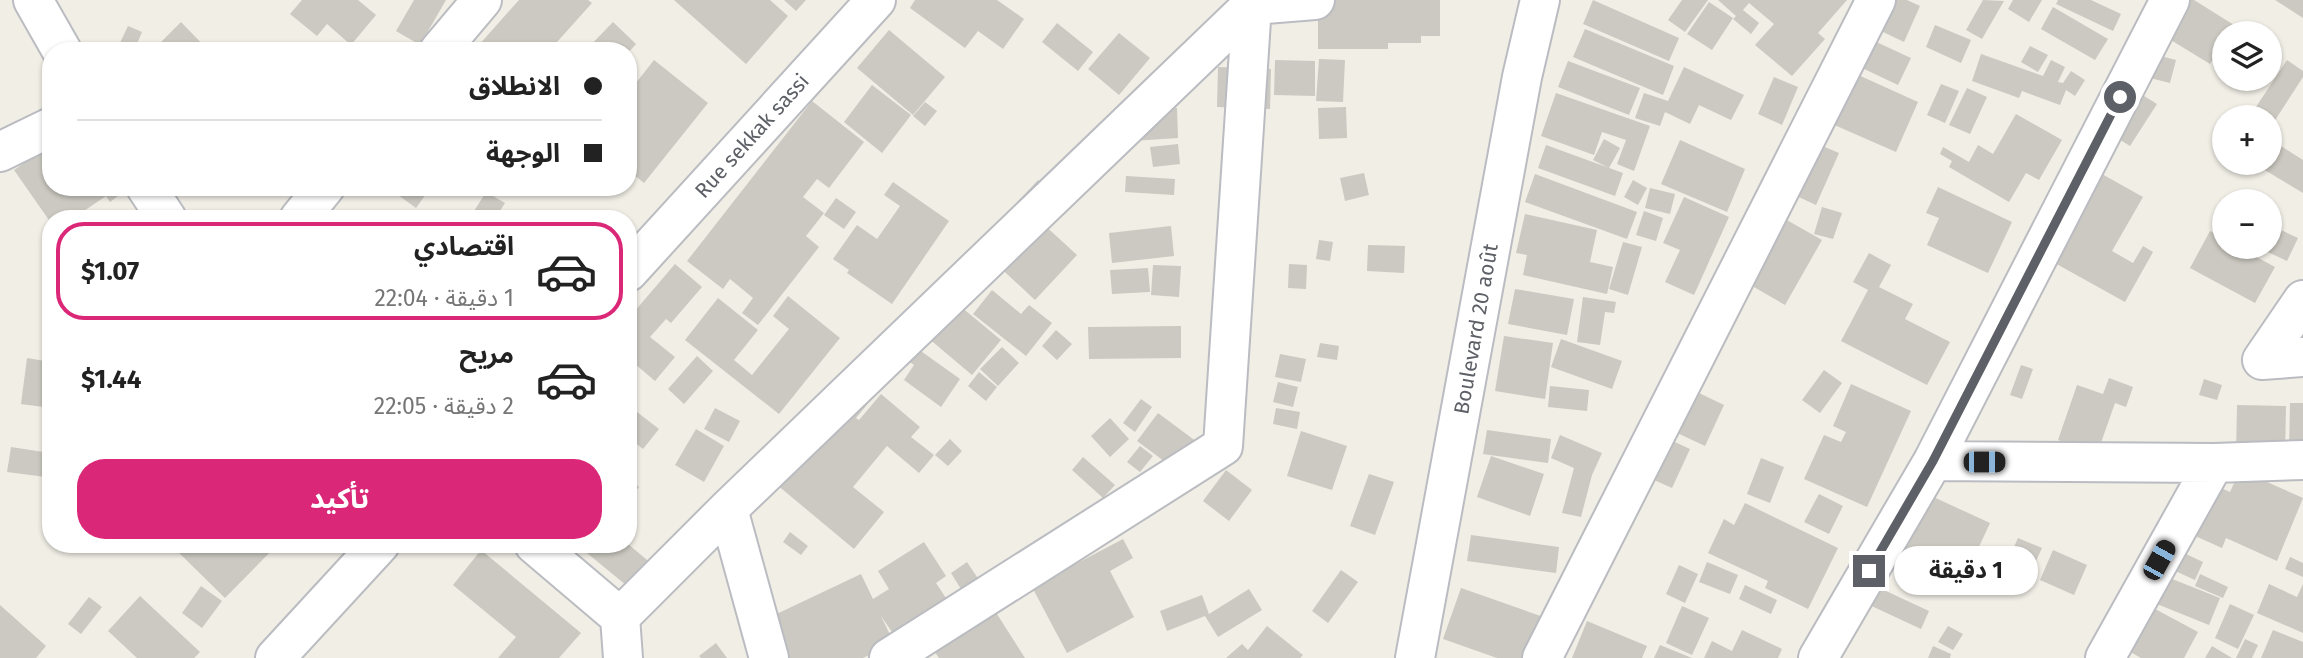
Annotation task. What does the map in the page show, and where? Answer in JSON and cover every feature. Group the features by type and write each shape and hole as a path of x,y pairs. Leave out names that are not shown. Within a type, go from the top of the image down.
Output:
{"street":[{"path":"33,0 57,42"},
{"path":"447,42 482,0"},
{"name":"Rue sekkak sassi","path":"637,262 876,0"},
{"path":"620,617 728,509 1252,5 1315,0"},
{"name":"Boulevard 20 août","path":"1415,658 1522,77 1540,0"},
{"path":"1542,658 1876,0"},
{"path":"1818,658 1933,461 2170,0"},
{"path":"889,658 1223,446 1252,5"},
{"path":"0,152 42,131"},
{"path":"307,210 318,196"},
{"path":"2303,300 2262,360 2303,358"},
{"path":"1933,461 2214,463 2303,460"},
{"path":"2105,658 2214,463"},
{"path":"728,509 769,658"},
{"path":"275,658 372,553"},
{"path":"545,553 620,617 623,658"}],"building":[{"path":"302,0 358,0 376,15 354,42 348,42 327,24 317,36 290,14"},
{"path":"414,0 446,0 422,42 415,42 396,31"},
{"path":"519,0 588,0 592,3 557,42 482,42"},
{"path":"674,0 770,0 788,16 746,64"},
{"path":"784,0 806,0 796,11"},
{"path":"915,0 997,0 1024,19 1003,49 978,31 965,48 910,8"},
{"path":"1318,0 1440,0 1440,36 1421,36 1421,43 1388,43 1388,49 1318,49"},
{"path":"1593,0 1679,38 1669,61 1583,24"},
{"path":"1682,0 1708,0 1685,32 1668,20"},
{"path":"1718,0 1847,0 1818,33 1825,39 1792,76 1755,45 1774,24 1749,3 1743,10 1759,23 1751,34 1733,19 1736,16"},
{"path":"1895,0 1907,0 1920,6 1904,42 1881,31"},
{"path":"1983,0 2004,1 1982,39 1966,30"},
{"path":"2013,0 2042,0 2029,22 2008,9"},
{"path":"2058,0 2091,0 2121,14 2113,31 2056,4"},
{"path":"2182,0 2194,0 2228,21 2212,21 2210,64 2161,34"},
{"path":"2275,0 2303,0 2303,18"},
{"path":"1709,2 1733,18 1712,50 1687,34"},
{"path":"2053,7 2108,39 2095,60 2041,29"},
{"path":"181,22 200,42 161,42"},
{"path":"613,22 634,42 594,42"},
{"path":"1057,23 1093,52 1078,71 1042,42"},
{"path":"1935,25 1971,40 1961,63 1926,47"},
{"path":"128,26 142,32 138,42 120,42"},
{"path":"1585,29 1674,66 1663,95 1573,57"},
{"path":"889,30 945,77 913,115 857,68"},
{"path":"1119,33 1150,58 1119,95 1088,69"},
{"path":"1872,40 1911,58 1898,85 1860,67"},
{"path":"2030,46 2048,55 2038,72 2021,62"},
{"path":"2149,53 2176,60 2170,83 2142,76"},
{"path":"1981,54 2043,76 2051,60 2065,67 2058,82 2063,83 2071,71 2085,80 2075,96 2066,90 2060,105 2022,91 2019,98 1972,81"},
{"path":"1319,59 1345,60 1343,102 1316,101"},
{"path":"654,60 708,103 644,183 637,177 637,82"},
{"path":"1275,60 1315,61 1315,96 1274,95"},
{"path":"2287,60 2303,71 2303,77 2282,110 2282,105 2257,105 2267,91 2282,91 2282,68"},
{"path":"1568,61 1640,88 1629,115 1558,87"},
{"path":"1218,67 1271,69 1270,109 1217,107"},
{"path":"1684,67 1744,95 1731,120 1699,105 1690,124 1665,112 1660,126 1635,118 1644,93 1668,101"},
{"path":"1845,69 1918,102 1896,152 1823,120"},
{"path":"1774,77 1798,87 1782,125 1758,114"},
{"path":"1941,84 1959,91 1945,123 1927,115"},
{"path":"872,85 911,115 882,153 844,122"},
{"path":"1967,88 1987,97 1970,134 1949,125"},
{"path":"2131,88 2157,104 2130,146 2104,130"},
{"path":"1556,93 1650,126 1634,171 1617,164 1626,140 1602,132 1594,155 1541,136"},
{"path":"812,101 864,142 829,188 817,179 803,197 824,213 806,236 819,247 758,325 742,313 753,298 730,279 723,289 687,261"},
{"path":"925,102 937,111 925,126 913,116"},
{"path":"1346,107 1347,138 1319,139 1318,108"},
{"path":"1177,108 1178,138 1132,141 1130,111"},
{"path":"2016,114 2062,140 2039,180 2026,173 2009,202 1949,167 1952,161 1940,154 1943,147 1969,162 1978,145 1993,154"},
{"path":"1604,139 1620,148 1609,168 1593,160"},
{"path":"1680,140 1745,169 1727,212 1661,184"},
{"path":"1813,142 1839,153 1816,205 1790,193"},
{"path":"1178,144 1180,164 1153,167 1150,147"},
{"path":"1546,145 1623,173 1615,196 1538,168"},
{"path":"2282,147 2303,160 2303,193 2273,175 2282,175"},
{"path":"42,150 42,196 106,196 85,210 42,210 14,170"},
{"path":"2084,164 2143,197 2112,251 2133,263 2143,246 2153,252 2125,302 2035,252"},
{"path":"1364,173 1369,195 1345,201 1340,178"},
{"path":"1535,174 1637,212 1627,239 1525,202"},
{"path":"1126,176 1175,179 1174,195 1125,192"},
{"path":"1038,180 1048,190 1029,211 1077,255 1035,300 977,246"},
{"path":"1633,180 1647,188 1638,205 1624,197"},
{"path":"893,182 949,221 892,304 847,273 849,270 833,259 857,225 877,239 900,206 884,195"},
{"path":"1938,187 2012,222 1988,273 1927,245 1939,218 1926,213"},
{"path":"1650,188 1675,194 1670,214 1645,208"},
{"path":"106,196 118,196 110,202"},
{"path":"399,196 425,196 416,208"},
{"path":"483,196 493,196 505,203 501,210 475,210"},
{"path":"1684,197 1729,217 1694,295 1665,282 1680,250 1663,243"},
{"path":"836,198 856,212 844,229 824,215"},
{"path":"1822,207 1842,213 1833,239 1814,234"},
{"path":"1644,211 1663,218 1656,241 1636,235"},
{"path":"1771,211 1822,240 1785,305 1733,275"},
{"path":"1525,214 1597,230 1590,262 1613,267 1607,294 1523,275 1527,255 1516,253"},
{"path":"1171,226 1174,256 1112,263 1109,233"},
{"path":"2210,231 2212,259 2260,259 2275,267 2255,303 2190,268"},
{"path":"2282,231 2298,238 2287,261 2282,259"},
{"path":"1319,240 1333,242 1330,261 1316,259"},
{"path":"1623,242 1642,247 1628,295 1609,289"},
{"path":"1368,245 1405,246 1404,273 1367,271"},
{"path":"1869,253 1891,265 1879,287 1913,304 1905,319 1950,342 1927,385 1841,341 1868,290 1853,282"},
{"path":"675,264 702,287 671,323 666,319 650,337 675,357 655,381 637,366 637,308"},
{"path":"1289,264 1307,265 1306,289 1288,288"},
{"path":"1153,265 1181,266 1179,297 1151,295"},
{"path":"1148,268 1150,292 1112,294 1110,270"},
{"path":"937,287 1001,340 972,375 908,321"},
{"path":"1515,289 1574,299 1567,335 1508,324"},
{"path":"992,290 1021,314 1029,305 1052,323 1026,356 973,314"},
{"path":"788,296 840,338 779,414 685,340 718,298 758,330 734,360 752,375 789,329 773,316"},
{"path":"1583,297 1616,302 1614,313 1605,312 1600,345 1577,342"},
{"path":"1181,326 1181,358 1089,359 1088,327"},
{"path":"1056,330 1072,344 1057,360 1042,346"},
{"path":"1504,336 1553,343 1545,399 1495,391"},
{"path":"904,339 960,379 941,407 904,380 914,365 895,351"},
{"path":"1561,339 1622,361 1612,389 1551,367"},
{"path":"1320,343 1339,346 1337,360 1317,357"},
{"path":"1002,347 1019,363 998,386 980,369"},
{"path":"1280,354 1306,359 1301,382 1275,377"},
{"path":"697,356 713,371 684,404 668,389"},
{"path":"27,358 42,360 42,407 21,404"},
{"path":"1714,361 1699,393 1724,405 1705,446 1658,424"},
{"path":"2021,365 2033,369 2022,399 2010,395"},
{"path":"1824,370 1842,383 1820,413 1802,400"},
{"path":"979,372 997,387 986,401 968,386"},
{"path":"2109,378 2133,387 2126,407 2115,403 2097,454 2058,440 2077,385 2103,394"},
{"path":"888,379 856,418 859,420 881,394 920,427 911,437 934,455 919,473 887,446 853,487 884,512 854,549 770,479"},
{"path":"2204,379 2222,385 2217,400 2199,395"},
{"path":"1278,382 1298,387 1293,407 1273,402"},
{"path":"1851,384 1911,411 1867,507 1804,479 1824,435 1841,442 1846,432 1833,426"},
{"path":"1550,386 1589,390 1587,411 1548,407"},
{"path":"1141,399 1152,407 1135,432 1123,423"},
{"path":"2290,403 2303,403 2303,451 2289,450"},
{"path":"2237,405 2286,406 2285,457 2236,455"},
{"path":"715,408 740,421 729,442 704,429"},
{"path":"1276,408 1300,412 1297,429 1273,424"},
{"path":"637,412 659,429 643,449 637,444"},
{"path":"1158,413 1201,445 1180,473 1137,441"},
{"path":"1110,418 1129,439 1110,457 1091,436"},
{"path":"696,429 724,446 704,482 675,465"},
{"path":"1487,430 1551,439 1548,463 1483,454"},
{"path":"1301,431 1347,446 1332,490 1287,476"},
{"path":"1651,431 1690,449 1672,488 1634,471"},
{"path":"1560,435 1602,453 1592,475 1581,517 1562,513 1574,468 1551,458"},
{"path":"950,439 962,451 948,466 935,455"},
{"path":"1140,446 1153,456 1140,472 1127,462"},
{"path":"11,447 42,452 42,476 7,472"},
{"path":"1491,456 1544,474 1530,516 1477,497"},
{"path":"1083,457 1115,485 1103,498 1072,470"},
{"path":"1761,458 1784,467 1770,503 1747,494"},
{"path":"1226,470 1252,490 1229,521 1203,501"},
{"path":"2240,470 2303,498 2277,561 2226,538 2222,548 2184,531 2206,481 2230,492"},
{"path":"1369,474 1394,482 1375,535 1350,526"},
{"path":"1916,489 1990,523 1959,590 1885,556"},
{"path":"1819,494 1843,506 1829,534 1804,522"},
{"path":"1745,503 1838,548 1808,609 1765,588 1768,581 1708,553 1724,519 1734,525"},
{"path":"790,532 808,546 801,555 783,542"},
{"path":"1471,535 1559,547 1556,573 1467,561"},
{"path":"2018,538 2042,548 2024,587 2001,576"},
{"path":"1123,539 1133,558 1110,571 1134,617 1067,653 1032,587"},
{"path":"924,542 946,576 936,583 946,598 892,632 881,616 894,643 863,658 785,658 766,619 861,574 873,599 889,589 878,571"},
{"path":"2171,547 2203,562 2195,580 2162,565"},
{"path":"2053,550 2087,565 2074,595 2040,580"},
{"path":"637,552 653,565 632,590 587,553"},
{"path":"179,553 269,553 225,598"},
{"path":"479,553 485,553 581,633 559,658 498,658 516,637 453,585"},
{"path":"2290,557 2303,563 2303,577 2285,569"},
{"path":"967,562 981,583 964,594 951,573"},
{"path":"1707,562 1738,575 1730,594 1699,582"},
{"path":"1679,565 1698,574 1685,603 1666,594"},
{"path":"1341,570 1358,582 1328,623 1312,611"},
{"path":"2157,573 2220,598 2209,625 2147,600"},
{"path":"2200,574 2228,587 2223,598 2195,586"},
{"path":"1871,584 1929,611 1921,629 1863,602"},
{"path":"2269,584 2297,597 2303,584 2303,633 2257,613"},
{"path":"1745,585 1777,600 1771,614 1739,599"},
{"path":"201,586 222,601 202,628 182,613"},
{"path":"1461,588 1552,620 1539,658 1497,658 1443,639"},
{"path":"1249,589 1262,610 1218,637 1205,616 1167,631 1160,611 1202,595 1209,614"},
{"path":"140,596 200,652 194,658 137,658 108,631"},
{"path":"89,597 102,607 81,634 68,624"},
{"path":"2144,603 2198,632 2184,658 2141,658 2120,646"},
{"path":"2230,604 2254,615 2238,649 2215,638"},
{"path":"0,605 46,646 36,658 0,658"},
{"path":"1682,606 1709,618 1692,655 1666,643"},
{"path":"995,611 1025,658 939,658 933,649"},
{"path":"1587,621 1647,646 1642,658 1572,658"},
{"path":"1267,626 1303,655 1300,658 1226,658 1242,644 1248,650"},
{"path":"1948,626 1963,634 1953,650 1938,642"},
{"path":"1742,630 1782,649 1778,658 1704,658 1712,641 1732,651"},
{"path":"2273,630 2303,642 2303,658 2261,658"},
{"path":"2245,639 2258,645 2252,658 2236,658"},
{"path":"716,643 727,658 699,656"},
{"path":"1660,645 1692,658 1654,658"},
{"path":"1933,646 1951,654 1950,658 1928,658"},
{"path":"2212,646 2232,658 2205,658"}],"route":[{"path":"1869,571 1933,461 2120,97"}]}
